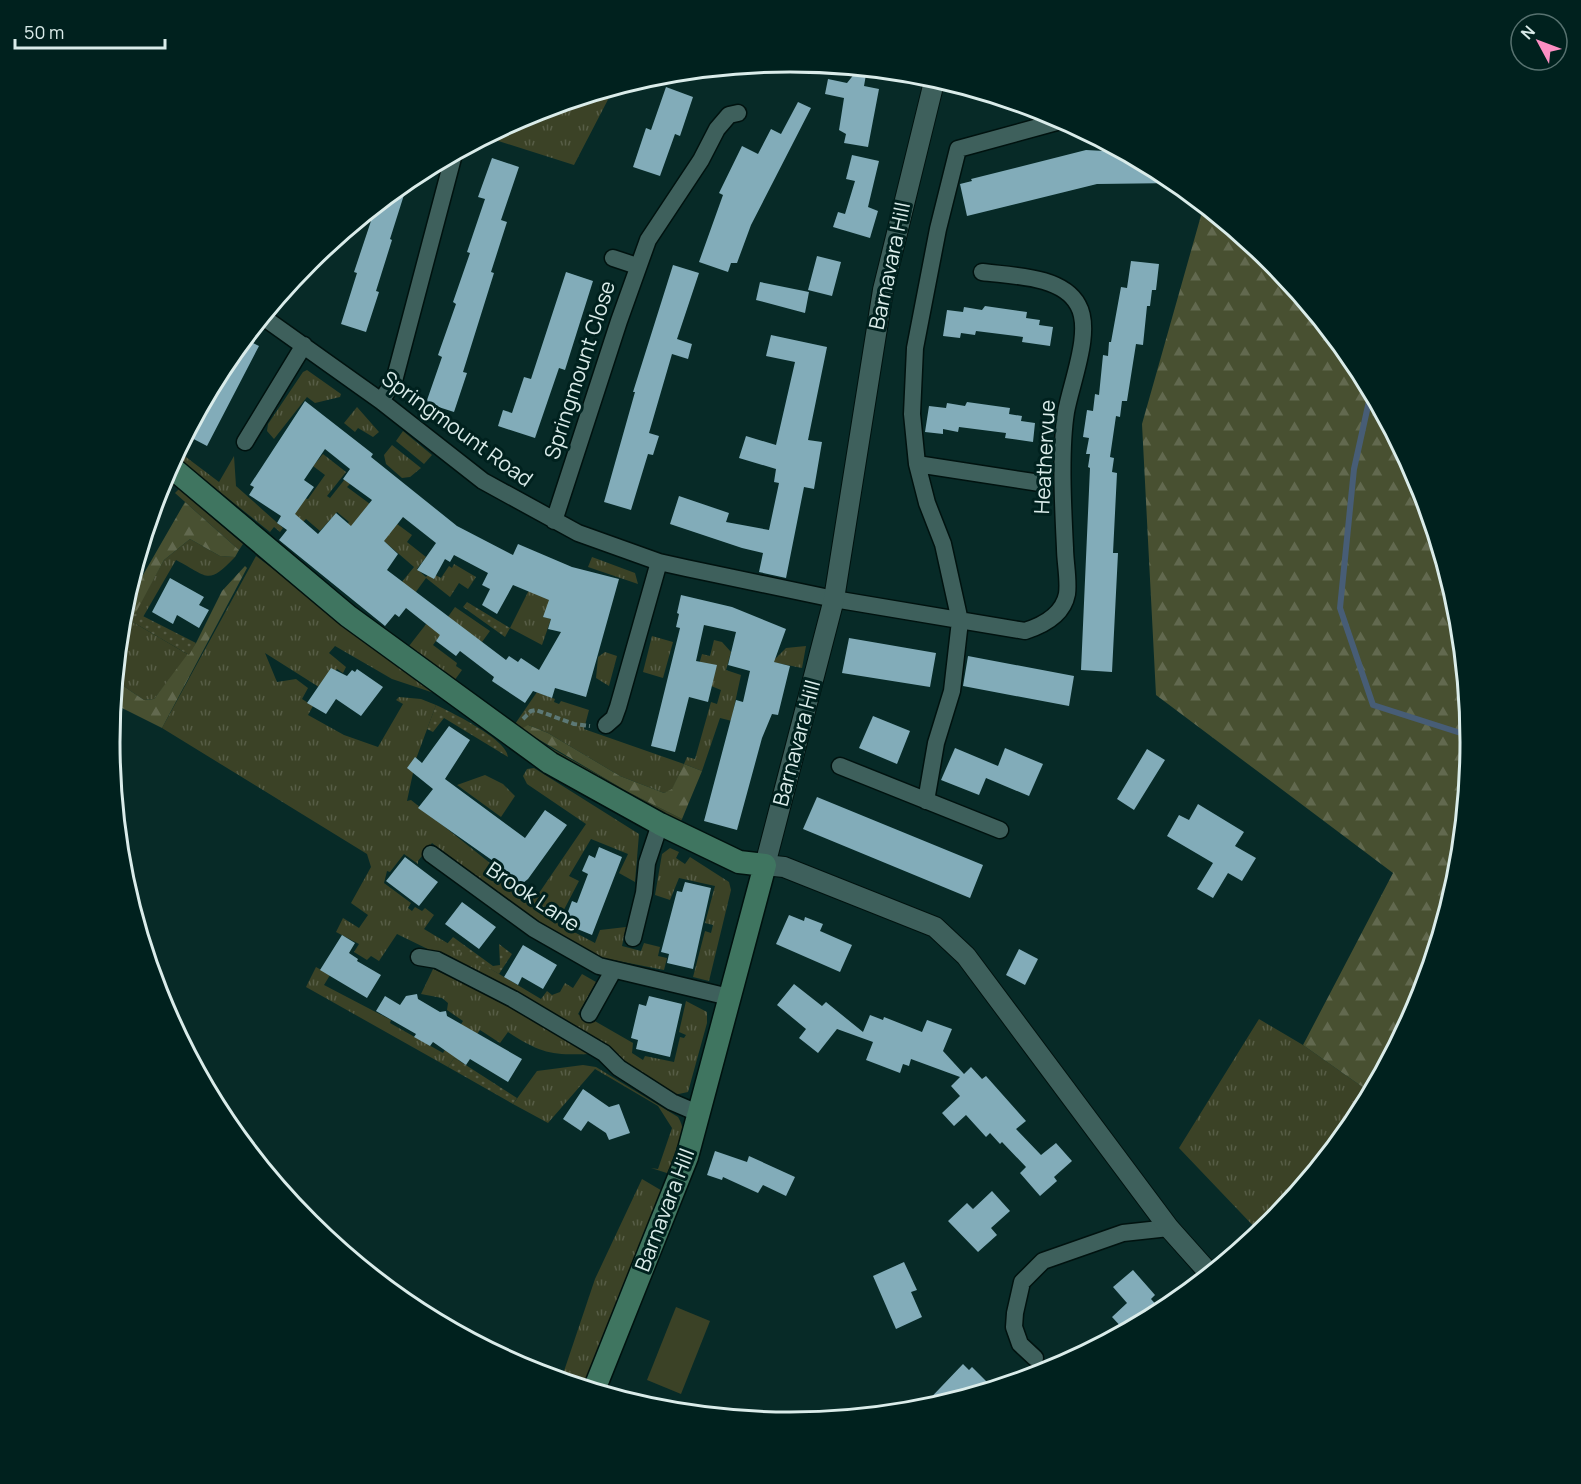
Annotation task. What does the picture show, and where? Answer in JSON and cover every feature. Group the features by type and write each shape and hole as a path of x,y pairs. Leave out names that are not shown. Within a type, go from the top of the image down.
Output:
{"main road":[{"path":"178,473 348,616 512,737 560,769 660,824 739,862 765,865"},
{"name":"Barnavara Hill","path":"597,1383 672,1199 700,1114 765,865"}],"street":[{"name":"Barnavara Hill","path":"765,865 834,599 883,290 932,87"},
{"name":"Springmount Close","path":"554,521 637,266 648,240 701,160 717,129 729,115 738,113"},
{"path":"926,801 936,743 952,691 960,621 943,544 927,503 917,464 912,414 915,348 938,229 958,149 1049,124"},
{"path":"381,401 394,381 451,165"},
{"name":"Springmount Close","path":"613,258 637,266"},
{"name":"Heathervue","path":"834,599 1025,631 1043,625 1060,610 1067,594 1063,504 1066,413 1083,328 1078,305 1065,291 1045,282 982,272"},
{"name":"Springmount Road","path":"269,321 381,401 483,481 554,521 579,533 659,562 834,599"},
{"path":"245,442 304,345"},
{"name":"Heathervue","path":"917,464 1040,483"},
{"path":"606,725 614,718 618,707 659,562"},
{"path":"840,766 1000,830"},
{"path":"633,938 644,893 647,863 660,824"},
{"name":"Brook Lane","path":"431,854 534,929 599,966 729,997"},
{"path":"765,865 784,867 935,927 974,965 1169,1228 1205,1268"},
{"path":"419,957 437,960 513,999 604,1053 619,1068 672,1102 700,1114"},
{"path":"589,1014 613,970"},
{"path":"1035,1358 1020,1344 1014,1327 1015,1313 1022,1282 1043,1261 1124,1233 1169,1228"}],"path":[{"path":"512,737 526,714 536,710 584,727 606,725"}],"green space":[{"path":"609,97 574,165 496,140 534,123"},
{"path":"1202,213 1264,268 1294,300 1348,370 1391,446 1425,527 1448,611 1455,655 1460,742 1455,829 1448,873 1425,957 1391,1038 1364,1088 1303,1045 1393,873 1156,695 1142,424"},
{"path":"307,370 341,394 340,397 315,403 307,397 274,439 267,431 268,424 303,372"},
{"path":"357,407 379,432 373,437 358,428 355,432 344,423"},
{"path":"403,431 432,455 424,464 396,441"},
{"path":"392,445 421,468 410,477 402,478 386,464 384,455"},
{"path":"323,454 346,472 327,496 330,498 345,479 350,484 347,487 412,535 407,542 426,557 417,569 426,577 430,572 441,578 449,566 452,568 454,564 476,577 468,589 459,583 450,597 426,578 410,600 397,588 414,567 385,542 346,526 349,522 337,512 320,531 306,519 295,530 288,521 325,475 313,466"},
{"path":"234,456 236,486 283,528 280,532 274,527 270,532 183,462 185,457 219,482"},
{"path":"179,489 243,544 239,550 175,493"},
{"path":"185,502 239,550 235,557 220,556 190,539 164,560 131,621 141,579"},
{"path":"190,539 220,556 235,557 219,572 207,576 176,560 143,617 135,612 164,560"},
{"path":"256,556 440,695 392,679 335,646 329,653 346,667 343,673 337,669 322,689 265,653 277,682 296,679 308,688 302,699 313,706 308,715 344,735 378,747 403,704 396,700 399,697 421,699 436,705 416,759 407,801 411,800 535,899 586,824 527,784 523,776 527,769 534,768 639,834 635,882 619,873 628,854 591,839 569,876 579,881 557,923 595,943 600,930 626,927 622,946 641,951 644,943 660,947 658,956 667,958 664,970 598,957 538,922 432,843 418,864 404,854 390,872 387,871 384,883 411,903 408,908 412,911 415,907 422,911 425,908 434,915 424,929 541,999 547,991 552,995 560,992 565,983 573,988 582,974 596,982 578,1014 591,1023 593,1020 633,1043 632,1053 643,1060 645,1056 674,1062 680,1037 684,1038 686,1035 679,1032 686,1001 707,1012 707,1023 688,1092 674,1095 485,977 397,934 379,961 371,956 367,960 354,952 359,944 336,932 343,918 359,928 368,915 351,903 371,867 367,854 162,728"},
{"path":"592,557 635,573 638,584 588,567"},
{"path":"245,566 247,568 162,728 122,708 123,686 144,700 154,699 196,643 222,591"},
{"path":"533,582 557,592 544,617 551,619 542,645 510,628"},
{"path":"467,602 510,628 505,637 463,607"},
{"path":"455,607 490,631 482,642 445,621"},
{"path":"135,612 196,643 189,655 132,620"},
{"path":"131,621 189,655 154,699 144,700 123,686"},
{"path":"427,623 441,634 433,645 457,663 456,666 462,670 454,681 409,646"},
{"path":"652,636 673,642 663,678 643,672"},
{"path":"714,640 722,642 731,652 726,670 741,675 733,712 754,717 752,726 720,718 702,771 684,764 687,757 695,759 711,702 717,704 721,690 701,682 698,668 702,654 710,656"},
{"path":"806,646 802,668 772,662 786,648"},
{"path":"605,652 617,656 609,686 596,678 598,657"},
{"path":"537,692 555,699 554,702 559,704 561,701 589,710 584,729 684,764 672,790 664,793 620,776 548,733 528,725 537,740 628,792 682,819 680,823 554,756 515,724"},
{"path":"436,705 489,735 506,750 508,757 444,718 433,732 427,729"},
{"path":"528,725 548,733 620,776 664,793 672,789 684,764 702,771 682,819 628,792 521,729"},
{"path":"485,775 503,784 515,796 501,817 457,785"},
{"path":"670,848 679,852 676,858 685,864 690,857 729,882 731,890 709,981 693,977 705,931 711,933 713,925 705,923 715,886 679,878 670,900 655,895 662,854"},
{"path":"453,937 493,966 500,965 499,944 512,954 499,974 447,944"},
{"path":"316,967 330,975 324,985 391,1020 390,1023 443,1053 463,1021 447,1010 448,1003 442,998 421,994 433,969 492,995 594,1054 549,1052 530,1045 508,1032 500,1043 480,1030 458,1060 454,1058 448,1067 306,987"},
{"path":"1259,1019 1303,1045 1364,1088 1322,1150 1294,1184 1253,1226 1179,1148"},
{"path":"454,1058 517,1098 513,1104 448,1067"},
{"path":"583,1065 596,1067 678,1117 683,1131 670,1174 651,1168 658,1169 672,1128 658,1106 595,1069 548,1123 513,1104 537,1071"},
{"path":"642,1179 664,1192 586,1379 564,1372 595,1279"},
{"path":"676,1307 710,1321 681,1394 647,1380"}],"building":[{"path":"853,75 866,77 864,86 879,89 868,147 844,143 846,134 839,130 844,98 825,94 828,79 847,83"},
{"path":"666,87 693,97 680,136 675,134 660,176 633,167 646,128 651,130"},
{"path":"798,102 811,108 751,225 737,263 731,263 728,272 699,262 723,195 719,193 742,146 758,154 771,129 781,134"},
{"path":"1086,150 1106,151 1160,183 1097,184 967,216 960,184 972,181 971,179"},
{"path":"852,155 879,161 868,207 878,211 870,238 833,227 838,212 845,214 855,181 846,179"},
{"path":"492,158 519,167 501,220 507,222 491,272 494,273 463,372 467,373 454,412 426,403 442,357 438,355 456,304 453,302 485,199 478,197"},
{"path":"404,195 376,291 379,292 366,332 341,324 357,273 354,272 371,221"},
{"path":"817,256 841,262 832,296 808,290"},
{"path":"1131,261 1159,264 1156,290 1152,290 1150,306 1147,306 1143,345 1136,344 1127,401 1122,401 1120,417 1116,416 1110,457 1114,458 1112,472 1117,473 1113,553 1118,553 1112,672 1081,670 1090,468 1088,467 1090,454 1086,454 1089,438 1083,437 1087,410 1093,411 1095,394 1099,395 1103,355 1108,356 1121,287 1127,288"},
{"path":"673,265 699,273 677,339 692,344 688,359 672,354 649,433 659,436 653,455 648,454 631,510 604,502 635,392 633,392"},
{"path":"566,272 593,281 565,370 559,368 535,438 498,426 503,410 512,413 524,377 531,379"},
{"path":"760,282 809,292 805,313 756,300"},
{"path":"985,306 1027,312 1026,318 1040,320 1039,325 1053,327 1050,346 1022,342 1023,337 976,331 975,335 961,333 960,338 943,336 947,310 963,312 964,307 982,310"},
{"path":"771,335 827,347 808,440 822,442 814,489 804,487 786,578 759,572 763,553 670,524 679,496 729,513 726,522 769,530 779,483 774,482 776,469 739,458 746,436 776,445 795,362 766,356"},
{"path":"253,343 259,346 207,446 194,439 210,407"},
{"path":"305,401 373,454 371,457 457,526 513,555 518,544 572,567 619,579 586,697 555,688 552,698 533,691 525,703 492,681 494,677 460,651 456,656 436,641 440,635 406,608 399,617 395,614 385,626 279,540 287,530 277,523 281,516 249,495 254,487 250,485","holes":["325,449 350,469 343,479 372,500 351,526 336,513 318,534 295,514 314,487 304,480","403,517 436,543 417,570 434,579 445,559 450,562 454,555 488,573 482,585 490,589 482,605 497,614 513,585 549,600 543,617 551,619 548,629 561,632 539,670 521,658 518,662 509,656 506,660 387,570 398,554 384,541"]},
{"path":"967,402 1010,408 1009,414 1022,416 1021,421 1035,423 1033,442 1005,438 1006,433 959,427 958,432 943,429 943,434 925,432 929,406 946,408 947,403 965,406"},
{"path":"170,578 204,597 199,605 209,610 199,628 177,615 173,624 152,612"},
{"path":"681,595 732,607 786,629 774,662 790,666 778,715 772,714 762,738 737,830 704,821 736,700 743,702 750,671 728,665 736,632 704,625 696,661 717,665 708,702 689,697 675,752 651,746 680,628 676,627"},
{"path":"849,638 936,653 930,687 842,673"},
{"path":"968,656 1074,676 1069,706 963,686"},
{"path":"331,668 347,676 352,670 355,672 357,669 383,687 361,716 336,699 326,714 307,703"},
{"path":"873,716 910,731 897,764 859,748"},
{"path":"449,726 470,740 445,779 525,838 545,810 567,825 528,879 518,887 500,872 503,868 418,808 433,789 407,768 415,757 422,763"},
{"path":"955,748 998,766 1005,748 1043,764 1029,796 986,778 979,795 941,780"},
{"path":"1147,749 1165,760 1134,810 1117,799"},
{"path":"817,797 983,865 970,898 803,829"},
{"path":"1198,804 1244,832 1235,846 1256,858 1242,881 1228,873 1213,898 1197,889 1213,863 1167,836 1179,815 1189,820"},
{"path":"599,847 622,857 592,935 570,926 572,919 566,917 572,901 577,903 588,874 582,871 589,855 595,858"},
{"path":"405,857 438,882 419,906 386,881"},
{"path":"685,882 711,888 693,969 667,963 669,954 661,952 677,891 682,892"},
{"path":"462,902 496,927 479,949 445,924"},
{"path":"789,915 804,921 805,917 823,924 820,931 852,945 840,972 776,944"},
{"path":"342,935 355,943 349,953 358,959 357,961 381,975 367,998 320,970"},
{"path":"523,945 557,965 543,989 522,977 518,985 504,977"},
{"path":"1019,949 1038,959 1025,985 1006,975"},
{"path":"794,984 822,1006 826,1002 863,1032 870,1015 883,1020 884,1017 922,1032 927,1020 952,1029 943,1051 964,1074 971,1067 982,1079 986,1076 1026,1121 1016,1129 1041,1155 1056,1143 1072,1161 1054,1177 1057,1181 1040,1196 1020,1173 1026,1167 1002,1142 1000,1144 990,1133 986,1137 966,1115 954,1126 942,1113 960,1096 951,1086 960,1077 911,1059 909,1066 903,1064 900,1073 866,1060 873,1042 837,1029 818,1053 799,1038 806,1029 777,1005"},
{"path":"417,994 418,999 440,1012 446,1011 447,1016 522,1059 508,1082 470,1059 466,1065 433,1042 430,1046 414,1037 416,1034 376,1011 385,996 400,1005 406,996"},
{"path":"649,996 682,1004 670,1057 636,1049 638,1040 631,1038 639,1004 646,1006"},
{"path":"583,1089 609,1107 619,1104 630,1133 609,1140 606,1133 588,1121 581,1131 563,1119"},
{"path":"715,1151 747,1162 749,1156 795,1177 786,1196 763,1185 758,1193 723,1177 722,1180 707,1175"},
{"path":"992,1191 1010,1211 991,1228 997,1235 978,1252 948,1221 967,1203 973,1209"},
{"path":"904,1262 917,1290 911,1292 922,1317 896,1329 873,1276"},
{"path":"1133,1270 1155,1295 1151,1299 1155,1304 1119,1325 1112,1317 1127,1303 1113,1287"},
{"path":"963,1364 969,1370 972,1367 987,1382 964,1389 932,1396"}],"waterway":[{"path":"1369,403 1354,469 1340,608 1373,705 1460,733"}]}
